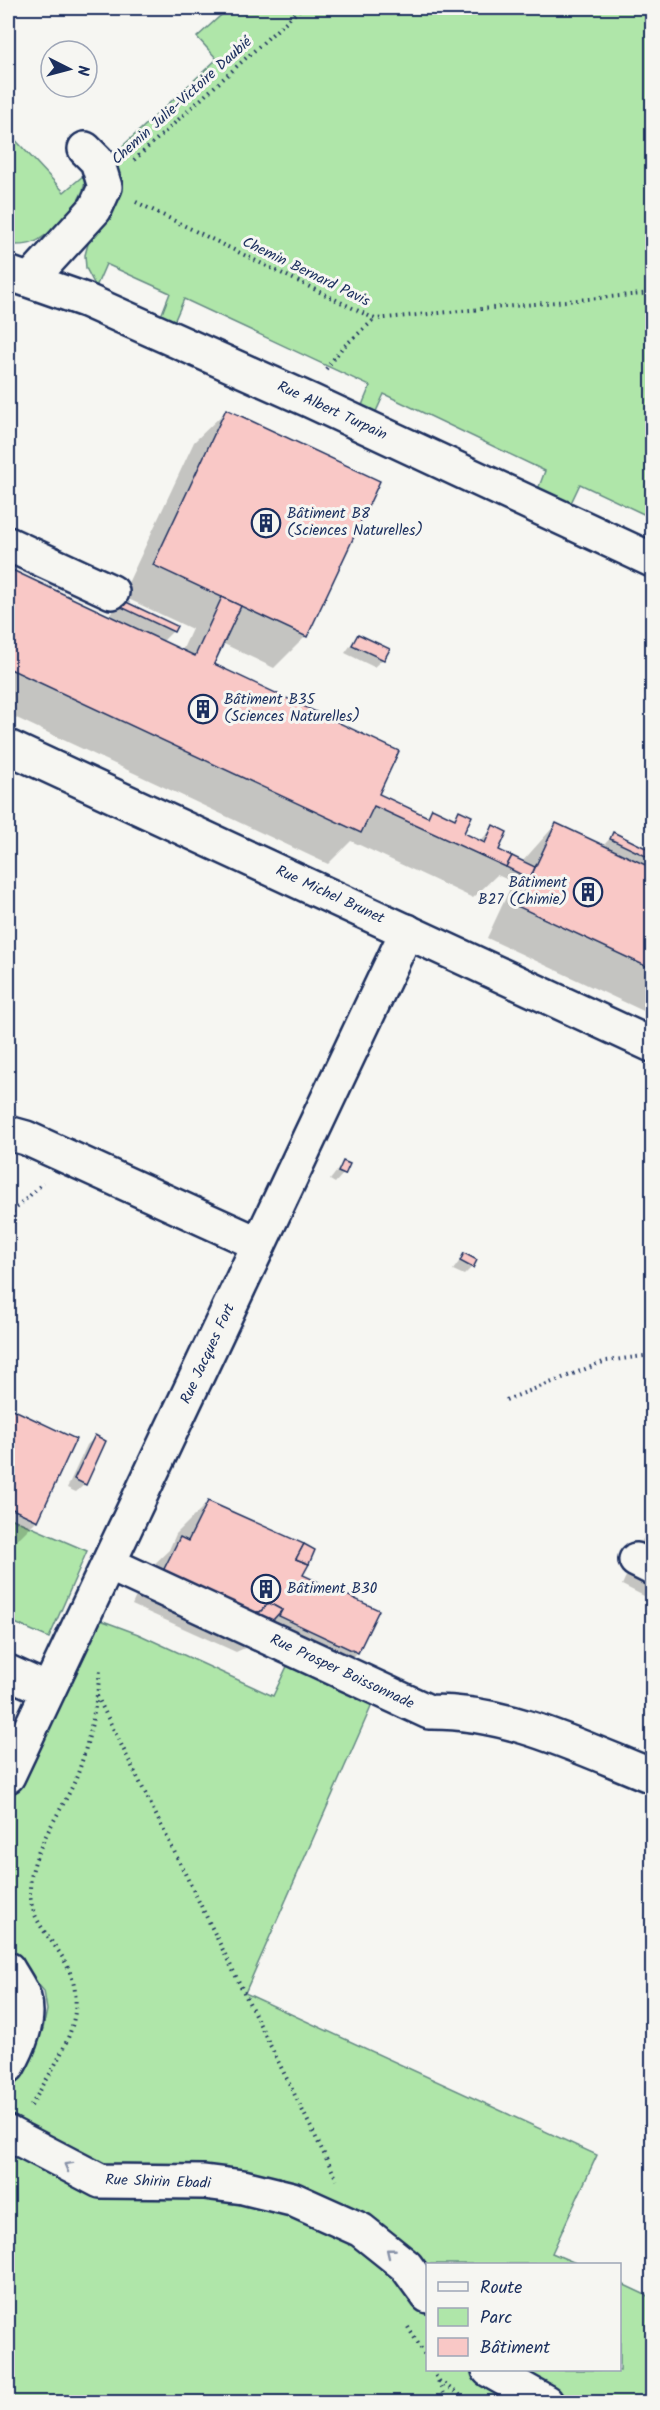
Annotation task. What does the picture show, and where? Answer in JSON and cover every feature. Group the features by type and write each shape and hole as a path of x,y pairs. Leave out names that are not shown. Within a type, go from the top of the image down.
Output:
{"street":[{"path":"19,277 95,209 105,187 96,161 85,149"},
{"name":"Rue Albert Turpain","path":"19,277 85,300 311,401 652,560"},
{"path":"8,544 112,592"},
{"name":"Rue Michel Brunet","path":"8,747 652,1046"},
{"name":"Rue Jacques Fort","path":"8,1776 407,931"},
{"path":"8,1133 26,1138 259,1244"},
{"name":"Rue Prosper Boissonnade","path":"108,1564 429,1712 452,1712 498,1718 652,1776"},
{"path":"8,1672 48,1690"},
{"path":"8,1970 24,1999 25,2020 16,2051 8,2067"},
{"name":"Rue Shirin Ebadi","path":"11,2135 100,2181 204,2182 243,2187 292,2199 361,2230 406,2266 426,2293"},
{"path":"491,2371 546,2403"}],"path":[{"name":"Chemin Julie-Victoire Daubié","path":"105,187 301,8"},
{"name":"Chemin Bernard Pavis","path":"105,187 375,319 652,293"},
{"path":"311,401 327,366 342,348 375,319"},
{"path":"8,1216 45,1182"},
{"path":"506,1400 606,1361 652,1355"},
{"path":"11,2135 71,2036 76,2010 75,1983 67,1962 35,1919 30,1893 34,1864 77,1775 97,1696 100,1661"},
{"path":"97,1696 361,2230"},
{"path":"404,2320 426,2357"},
{"path":"434,2371 448,2403"},
{"path":"440,2381 471,2403"}],"green space":[{"path":"229,8 652,8 652,518 580,484 569,507 537,492 545,471 384,394 374,416 360,410 370,386 184,299 174,322 161,316 170,293 106,264 96,287 86,268 85,255 89,240 119,178 114,154 217,59 197,37"},
{"path":"8,132 64,192 84,175 85,183 82,192 71,211 47,234 28,244 8,245"},
{"path":"8,1517 87,1551 49,1638 8,1620"},
{"path":"95,1618 138,1634 273,1696 290,1660 375,1698 245,1993 597,2155 552,2253 576,2263 426,2263 426,2371 621,2371 621,2283 652,2298 652,2402 8,2402 8,2090 43,2029 47,2010 44,1991 8,1949 8,1803"}],"building":[{"name":"Bâtiment B8 (Sciences Naturelles)","path":"226,409 380,481 307,637 153,565"},
{"name":"Bâtiment B35 (Sciences Naturelles)","path":"8,568 195,656 222,597 241,606 214,664 399,751 379,794 428,817 432,808 455,819 459,810 472,816 464,833 485,843 493,825 507,832 499,850 512,856 506,867 374,806 361,833 8,668"},
{"path":"122,600 177,626 174,632 119,606"},
{"path":"358,634 390,649 384,660 352,645"},
{"name":"Bâtiment B27 (Chimie)","path":"556,823 652,868 652,969 517,906"},
{"path":"613,832 652,851 652,859 610,839"},
{"path":"512,856 535,867 530,879 506,867"},
{"path":"343,1161 350,1164 345,1175 338,1172"},
{"path":"464,1253 477,1260 473,1268 460,1261"},
{"path":"8,1407 76,1439 38,1521 8,1507"},
{"path":"95,1435 106,1441 86,1485 74,1479"},
{"name":"Bâtiment B30","path":"208,1501 304,1544 296,1559 309,1564 303,1575 379,1610 358,1653 279,1616 282,1610 269,1603 260,1612 250,1612 162,1573 180,1537 188,1541"},
{"path":"304,1544 315,1550 309,1564 296,1559"},
{"path":"269,1603 282,1610 272,1621 248,1612 260,1612"}],"place":[{"name":"Bâtiment B8 (Sciences Naturelles)","path":"266,523"},
{"name":"Bâtiment B35 (Sciences Naturelles)","path":"203,709"},
{"name":"Bâtiment B27 (Chimie)","path":"588,892"},
{"name":"Bâtiment B30","path":"266,1589"}]}
